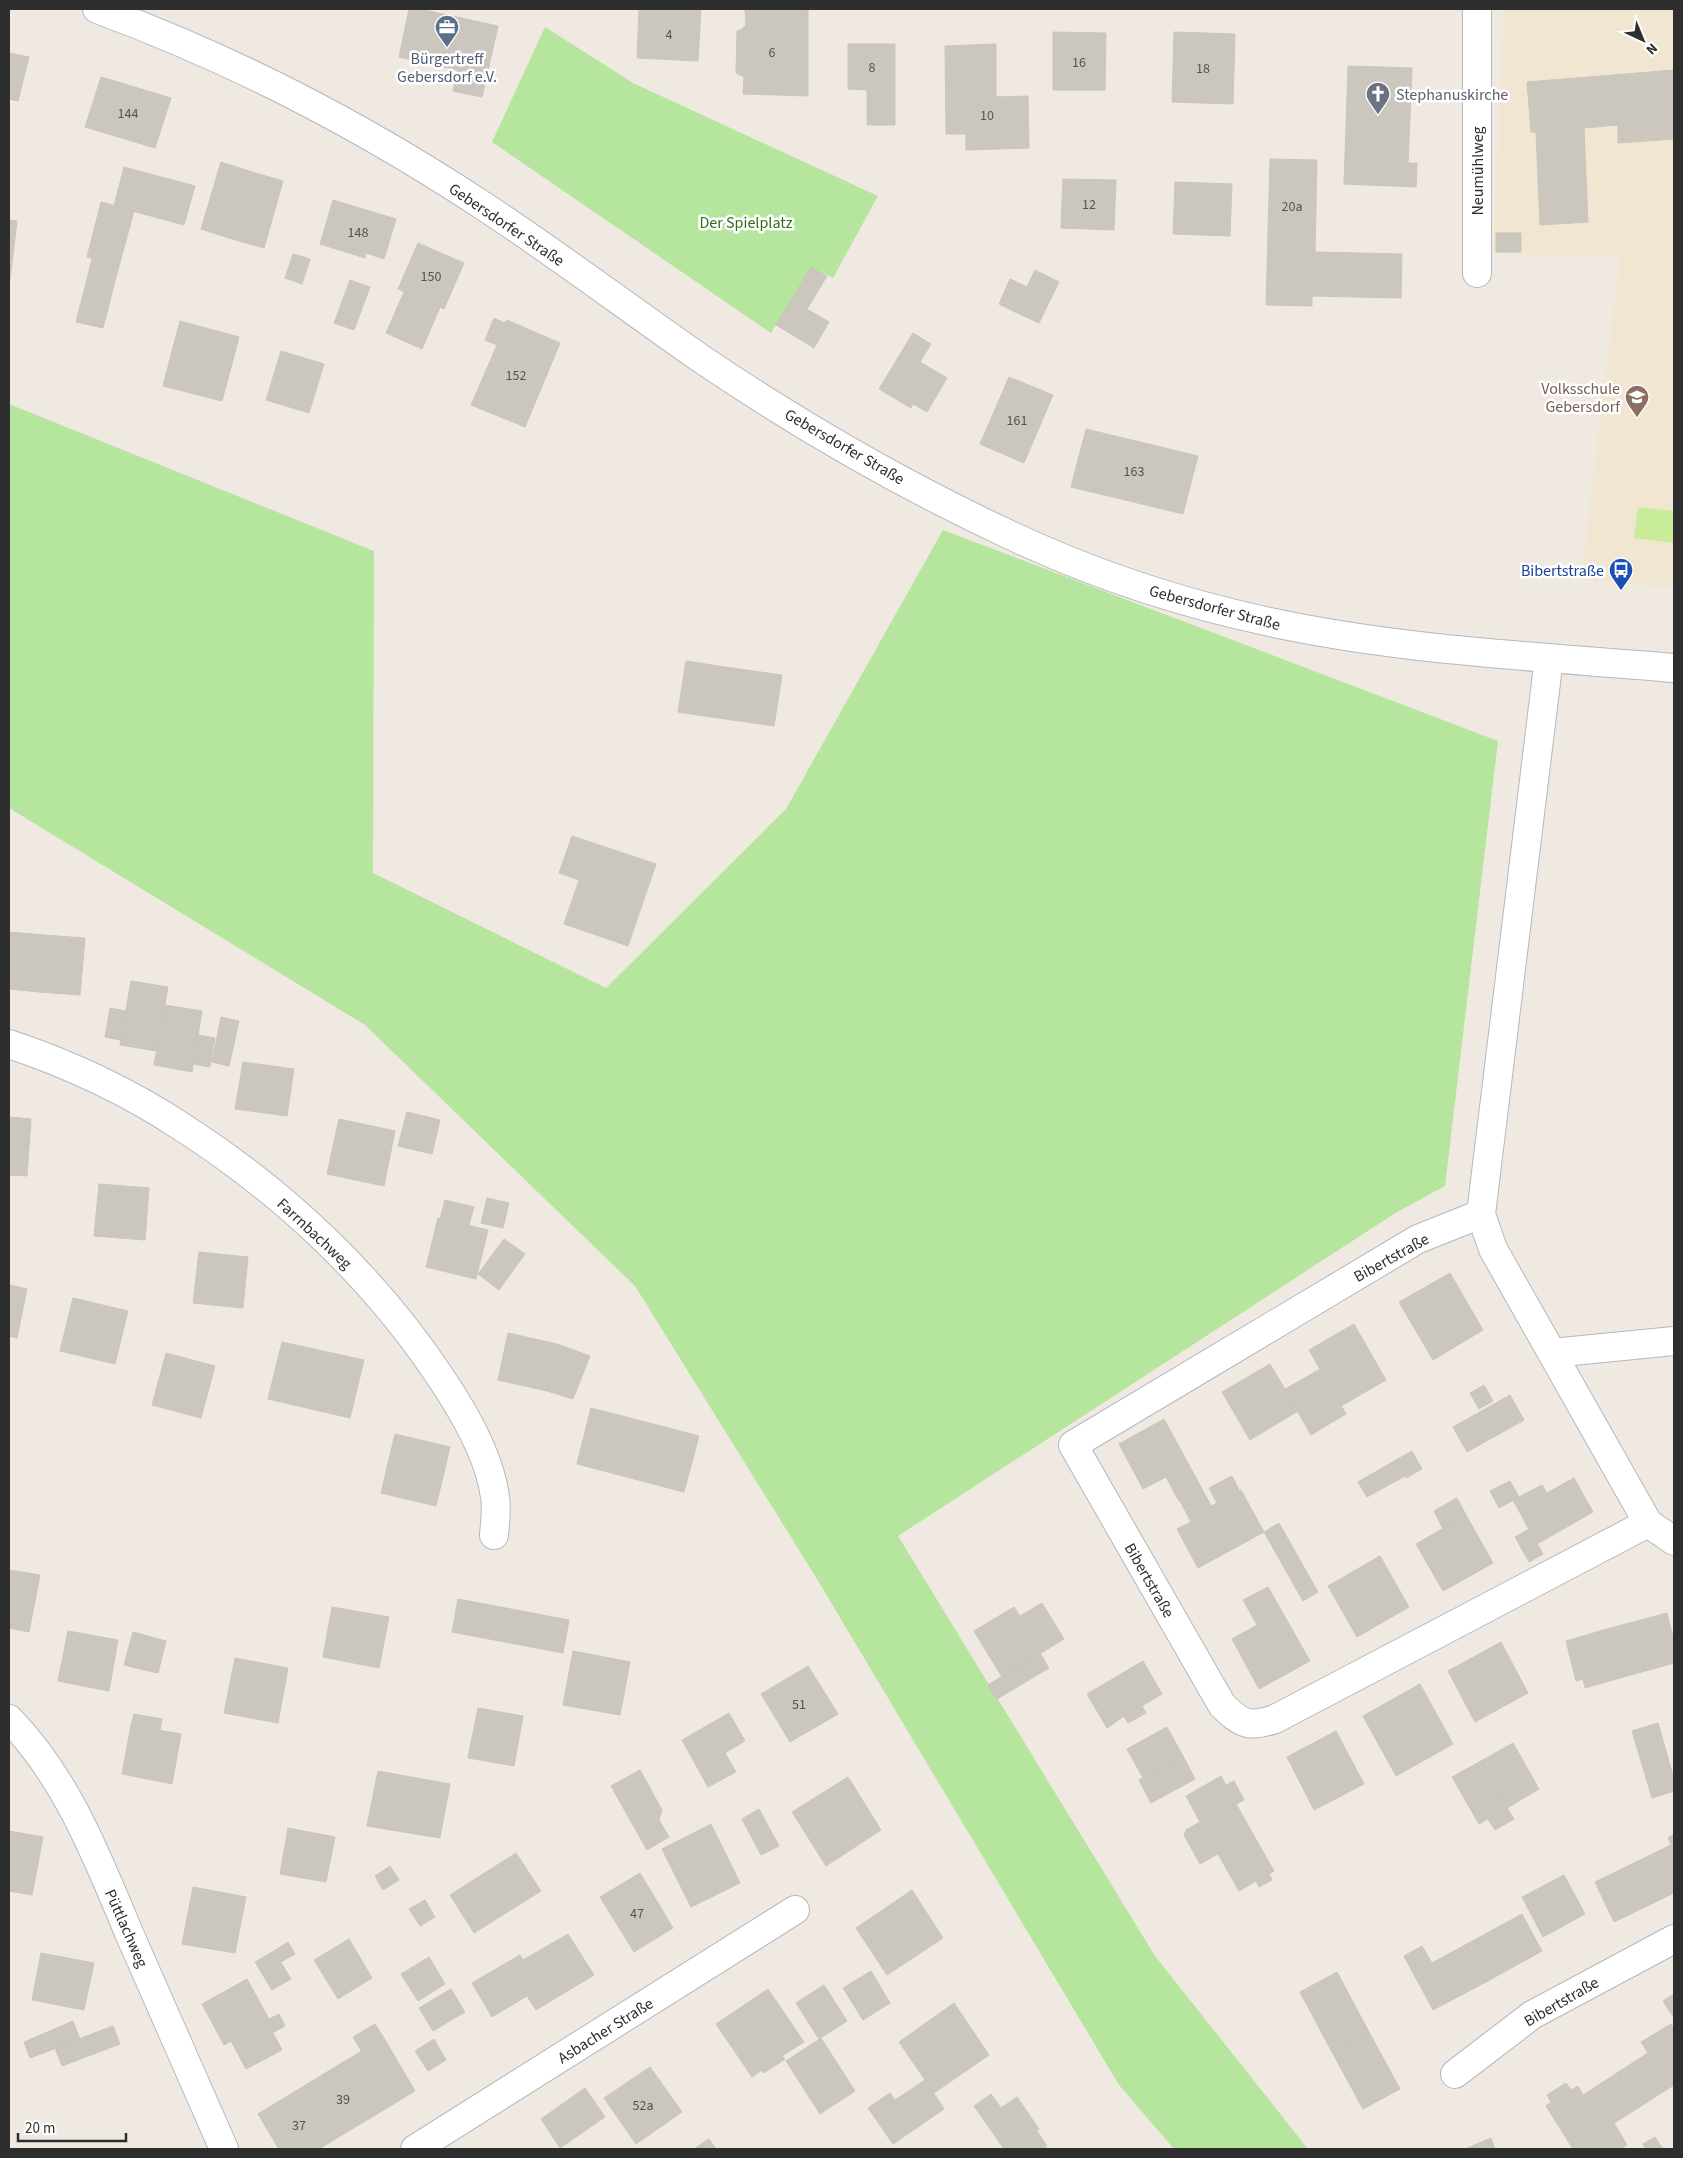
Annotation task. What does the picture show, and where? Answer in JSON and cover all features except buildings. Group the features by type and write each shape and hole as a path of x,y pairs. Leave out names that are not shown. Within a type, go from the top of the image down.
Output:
{"street":[{"name":"Gebersdorfer Straße","path":"97,9 129,14 322,110 395,151 486,207 700,358 751,391 871,463 1008,535 1070,561 1132,585 1234,614 1286,626 1387,642 1674,668"},
{"name":"Neumühlweg","path":"1477,9 1477,273"},
{"path":"1549,658 1481,1214 1493,1249 1648,1523 1674,1540"},
{"name":"Farrnbachweg","path":"9,1044 85,1074 182,1126 271,1193 331,1244 400,1321 465,1414 484,1457 495,1497 494,1535"},
{"name":"Bibertstraße","path":"1481,1214 1418,1239 1072,1445 1222,1705 1234,1717 1245,1724 1260,1724 1275,1719 1648,1523"},
{"path":"1552,1353 1674,1341"},
{"name":"Püttlachweg","path":"9,1719 47,1763 70,1802 98,1860 224,2149"},
{"name":"Asbacher Straße","path":"415,2149 795,1910"},
{"name":"Bibertstraße","path":"1455,2074 1532,2015 1674,1938"}],"shaded area":[{"name":"Volksschule Gebersdorf","path":"1504,9 1674,9 1674,588 1581,579 1620,256 1493,254"}],"green space":[{"name":"Der Spielplatz","path":"545,27 633,83 878,196 833,278 811,267 771,333 492,142"},
{"path":"9,404 374,551 373,873 606,988 786,809 943,530 1498,741 1445,1186 1397,1212 898,1536 1155,1956 1308,2149 1174,2149 1119,2085 817,1579 635,1286 365,1025 9,808"},
{"path":"1638,507 1674,511 1674,543 1634,538"}],"place":[{"name":"Bürgertreff Gebersdorf e.V.","path":"447,48"},
{"name":"Stephanuskirche","path":"1378,115"},
{"name":"Volksschule Gebersdorf","path":"1637,418"},
{"name":"Bibertstraße","path":"1621,591"}]}
